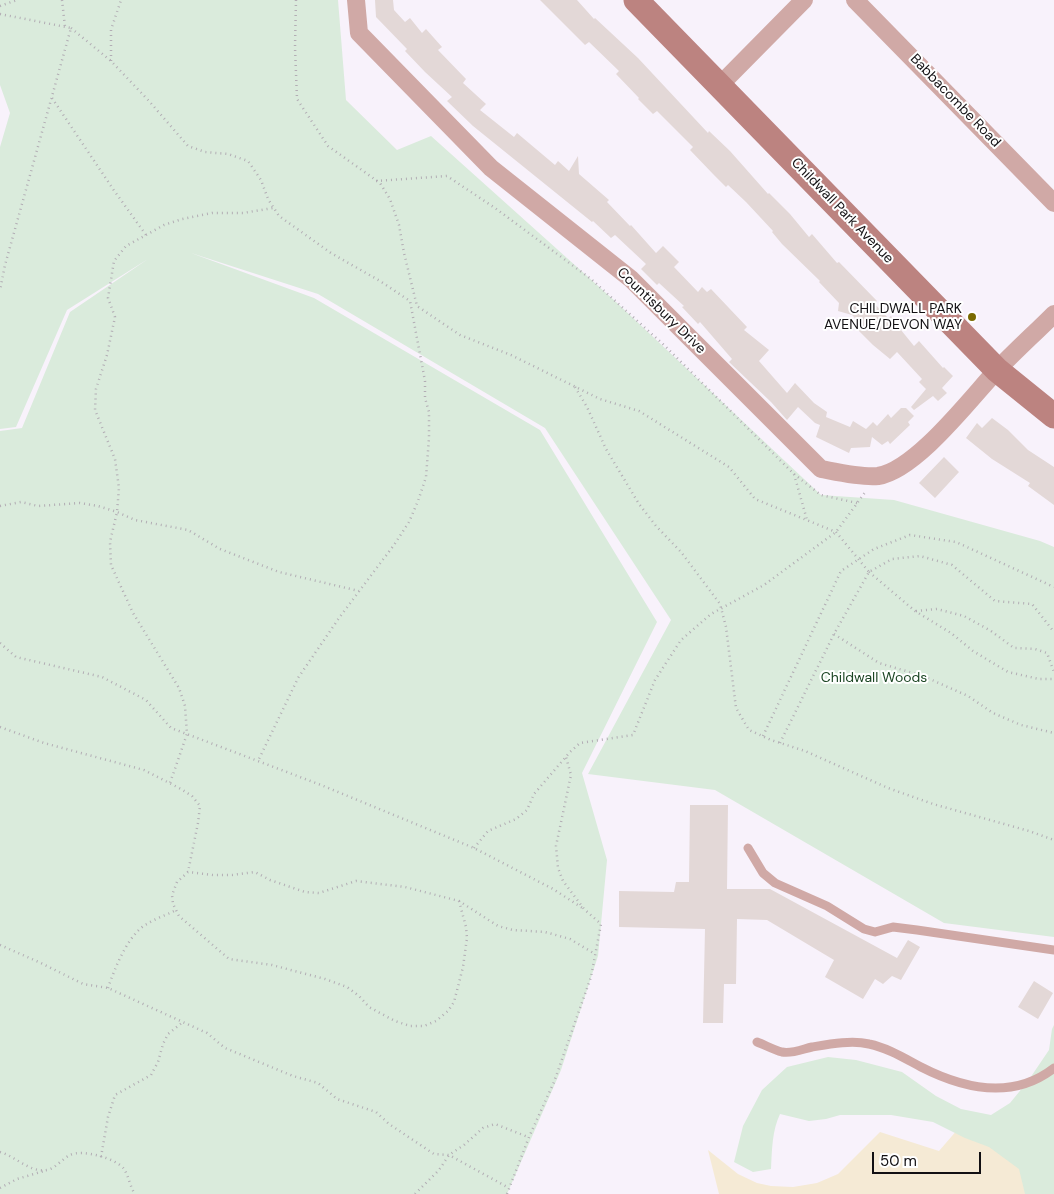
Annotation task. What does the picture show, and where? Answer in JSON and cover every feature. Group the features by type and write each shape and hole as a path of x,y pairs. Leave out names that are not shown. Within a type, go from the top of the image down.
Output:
{"street":[{"name":"Countisbury Drive","path":"356,0 359,33 491,168 631,280 821,469 848,474 878,476 904,465 924,449 1054,314"},
{"name":"Childwall Park Avenue","path":"636,0 998,370 1054,416"},
{"path":"720,85 804,0"},
{"name":"Babbacombe Road","path":"855,0 1054,203"}],"lane":[{"path":"748,848 763,873 775,884 827,906 864,929 875,932 893,927 1054,950"},
{"path":"757,1042 783,1052 795,1052 845,1043 868,1043 891,1051 947,1079 978,1087 1013,1088 1044,1076 1054,1068"}],"path":[{"path":"0,6 17,0"},
{"path":"62,0 65,27"},
{"path":"111,61 111,30 121,0"},
{"path":"296,0 297,99 328,146 380,183 390,199 399,225 404,253 418,306"},
{"path":"0,14 71,28 111,61 188,146 206,152 228,154 248,161 261,180 268,199 279,216 331,253 380,281 460,335 511,355 600,399 639,411 729,467 755,499 836,532 869,572 914,611 951,633 973,651 1008,672 1039,679 1054,679"},
{"path":"0,290 5,265 71,28"},
{"path":"52,98 146,235"},
{"path":"376,180 446,176 495,208 591,279 664,345 794,474 820,495 857,503"},
{"path":"170,783 188,734 185,706 178,688 142,631 111,565 110,542 117,512 119,488 115,459 94,410 96,389 107,355 115,317 108,298 114,261 126,246 164,225 182,219 212,213 243,213 273,208"},
{"path":"258,761 298,678 409,522 426,477 429,412 425,398 425,381 410,301"},
{"path":"575,387 606,449 639,504 656,526 681,552 720,604 726,627 736,708 749,730 805,751 888,788 933,804 1030,831 1054,840"},
{"path":"794,474 807,520"},
{"path":"474,848 488,831 516,819 527,810 534,794 580,743 633,735 655,680 681,640 710,614 764,585 836,532 878,476"},
{"path":"0,506 21,502 38,506 80,503 117,512 135,520 188,530 220,549 279,572 359,591"},
{"path":"763,736 841,571 874,549 910,535 956,542 1054,587"},
{"path":"780,743 834,634 869,572 892,559 920,556 952,565 995,601 1032,604 1054,632"},
{"path":"914,611 937,609 964,616 991,631 1014,648 1036,649 1047,654 1054,672"},
{"path":"834,634 879,663 923,676 968,696 993,713 1021,725 1054,734"},
{"path":"0,644 16,657 102,677 146,700 171,728 474,848 553,889 584,908"},
{"path":"0,727 44,743 144,770 192,796 200,806 198,823 188,872 177,882 172,895 173,904 179,916 192,929 209,940 230,959 272,966 325,979 347,987 360,996 369,1007 395,1022 410,1026 424,1026 436,1021 448,1011 454,1002 463,967 467,938 459,901"},
{"path":"507,1194 529,1137 554,1082 591,977 601,924 584,908 564,881 558,868 556,846 571,775 566,757"},
{"path":"188,872 222,875 255,872 270,880 305,892 319,893 356,881 405,887 459,901 498,926 513,930 545,932 570,939 595,954"},
{"path":"108,988 116,967 133,936 145,924 176,910"},
{"path":"0,946 41,963 83,984 108,988 207,1033 225,1048 293,1076 318,1083 337,1099 376,1112 396,1129 434,1154 449,1155 509,1188"},
{"path":"101,1157 108,1117 115,1096 123,1089 151,1075 168,1034 183,1022"},
{"path":"415,1194 439,1170 449,1155 483,1128 495,1124 529,1137"},
{"path":"0,1152 30,1168 46,1170"},
{"path":"0,1188 17,1179 59,1164 70,1155 91,1153 122,1167 135,1194"}],"shaded area":[{"path":"958,1129 1014,1137 1032,1194 719,1194 708,1150 738,1174 757,1183 793,1187 817,1183 838,1174 880,1132 939,1151"}],"green space":[{"name":"Childwall Woods","path":"0,0 338,0 346,100 397,150 431,136 616,302 821,495 894,500 1040,541 1054,547 1054,937 944,923 715,790 588,774 671,620 545,428 318,294 191,253 314,298 540,430 657,622 582,773 607,860 598,956 561,1070 507,1194 0,1194 0,431 22,428 70,312 148,259 67,310 16,427 0,429 0,147 10,113 0,85"},
{"path":"1054,1025 1054,1194 1025,1194 1019,1169 989,1147 965,1138 933,1122 891,1115 840,1115 809,1121 780,1114 774,1134 771,1169 753,1172 734,1162 743,1126 762,1090 787,1067 828,1057 856,1060 902,1072 936,1096 961,1109 991,1115 1010,1103 1028,1081 1049,1050"}],"building":[{"path":"375,0 393,0 394,10 405,22 410,18 422,33 426,29 442,47 438,50 466,79 463,83 486,104 480,110 514,137 517,133 555,165 558,161 569,171 578,156 579,174 609,200 607,202 656,253 663,246 679,262 674,267 698,292 702,287 707,292 711,289 747,327 744,330 769,350 759,361 787,393 795,383 814,403 827,412 826,417 850,427 853,421 866,429 873,422 877,426 888,414 891,418 901,408 906,408 914,416 908,422 910,425 890,444 888,441 882,445 872,437 870,447 851,448 849,453 816,437 820,425 815,423 798,407 787,420 729,362 732,359 700,322 698,324 682,307 684,306 659,283 657,285 641,269 646,264 615,235 611,238 593,221 473,126 447,101 452,97 405,51 407,49 376,17"},
{"path":"540,0 577,0 594,19 638,58 708,133 709,131 730,151 768,194 790,214 809,237 812,234 837,263 839,262 877,301 874,303 888,318 891,316 914,346 919,341 943,368 953,376 942,388 947,393 938,401 933,396 914,410 911,407 926,389 919,382 922,379 897,352 890,359 873,345 858,330 863,326 852,315 838,311 839,303 820,281 782,244 773,231 746,202 728,185 726,187 713,174 690,150 693,147 657,111 653,114 638,99 616,74 619,71 589,42 585,45"},
{"path":"992,418 1008,430 1028,450 1054,467 1054,505 1028,486 1030,483 992,459 966,438 977,423 982,428"},
{"path":"944,457 959,472 935,498 919,483"},
{"path":"690,805 728,805 727,889 770,889 897,958 908,940 920,947 901,980 892,976 883,984 875,979 863,999 825,977 834,960 767,920 737,919 736,984 724,984 723,1023 703,1023 705,929 619,927 619,891 674,892 676,882 689,882"},
{"path":"1034,981 1053,993 1038,1019 1018,1007"}],"place":[{"name":"CHILDWALL PARK AVENUE/DEVON WAY","path":"972,317"}]}
